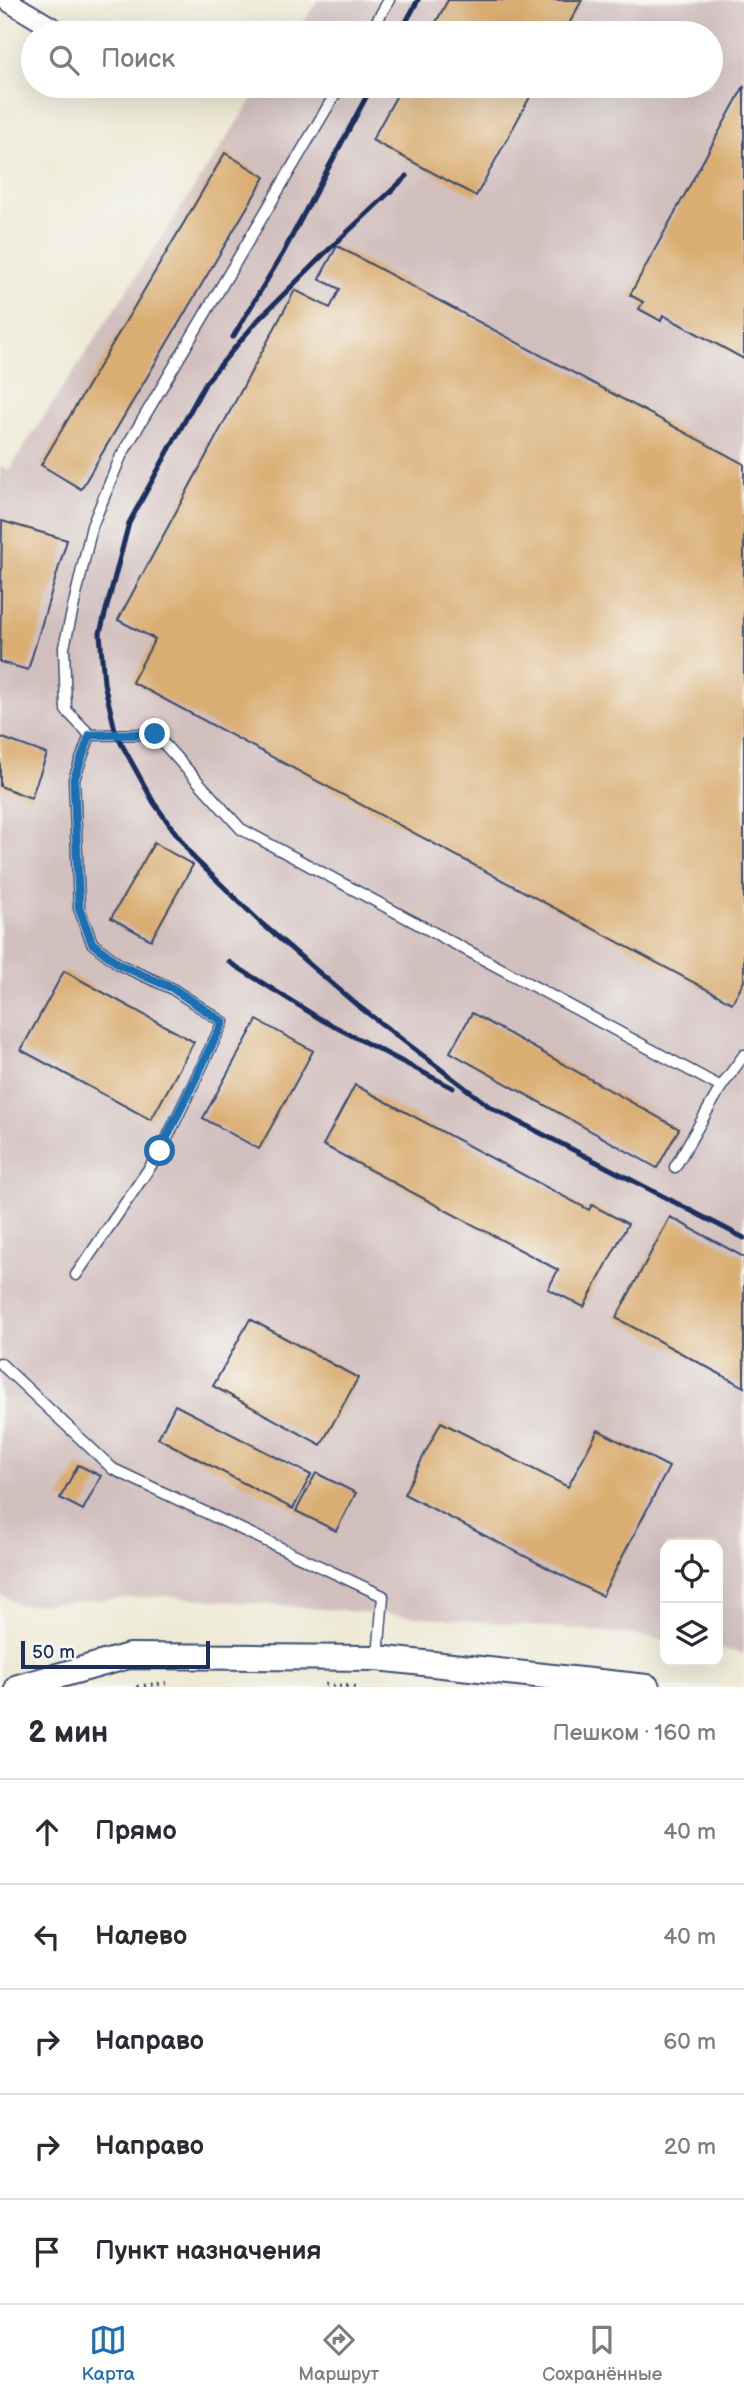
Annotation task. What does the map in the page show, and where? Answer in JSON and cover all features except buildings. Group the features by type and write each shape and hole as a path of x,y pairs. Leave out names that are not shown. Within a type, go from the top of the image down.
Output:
{"street":[{"path":"6,0 41,21"},
{"path":"18,1687 129,1657 377,1658 647,1687"}],"lane":[{"path":"377,21 389,0"},
{"path":"333,98 121,456 92,526 64,647 66,710 90,735 155,734 241,829 721,1087"},
{"path":"76,1275 160,1151 223,1022 172,988 120,965 92,943 79,908 74,779 90,735"},
{"path":"675,1167 721,1087 744,1055"},
{"path":"0,1363 113,1469 383,1596 377,1658"}],"shaded area":[{"path":"318,0 744,0 744,1653 723,1650 723,1540 660,1540 660,1639 628,1634 165,1596 20,1605 0,1594 0,466 9,470 253,98 723,98 723,21 304,21"}],"railway":[{"path":"407,21 418,0"},
{"path":"233,337 283,253 366,98"},
{"path":"407,176 258,320 206,382 129,523 100,633 104,683 116,734 154,803 194,858 260,922 357,1005 490,1107 744,1238"},
{"path":"229,962 322,1020 453,1088"}],"route":[{"path":"155,734 90,735 74,779 79,908 92,943 120,965 172,988 223,1022 160,1151"}]}
